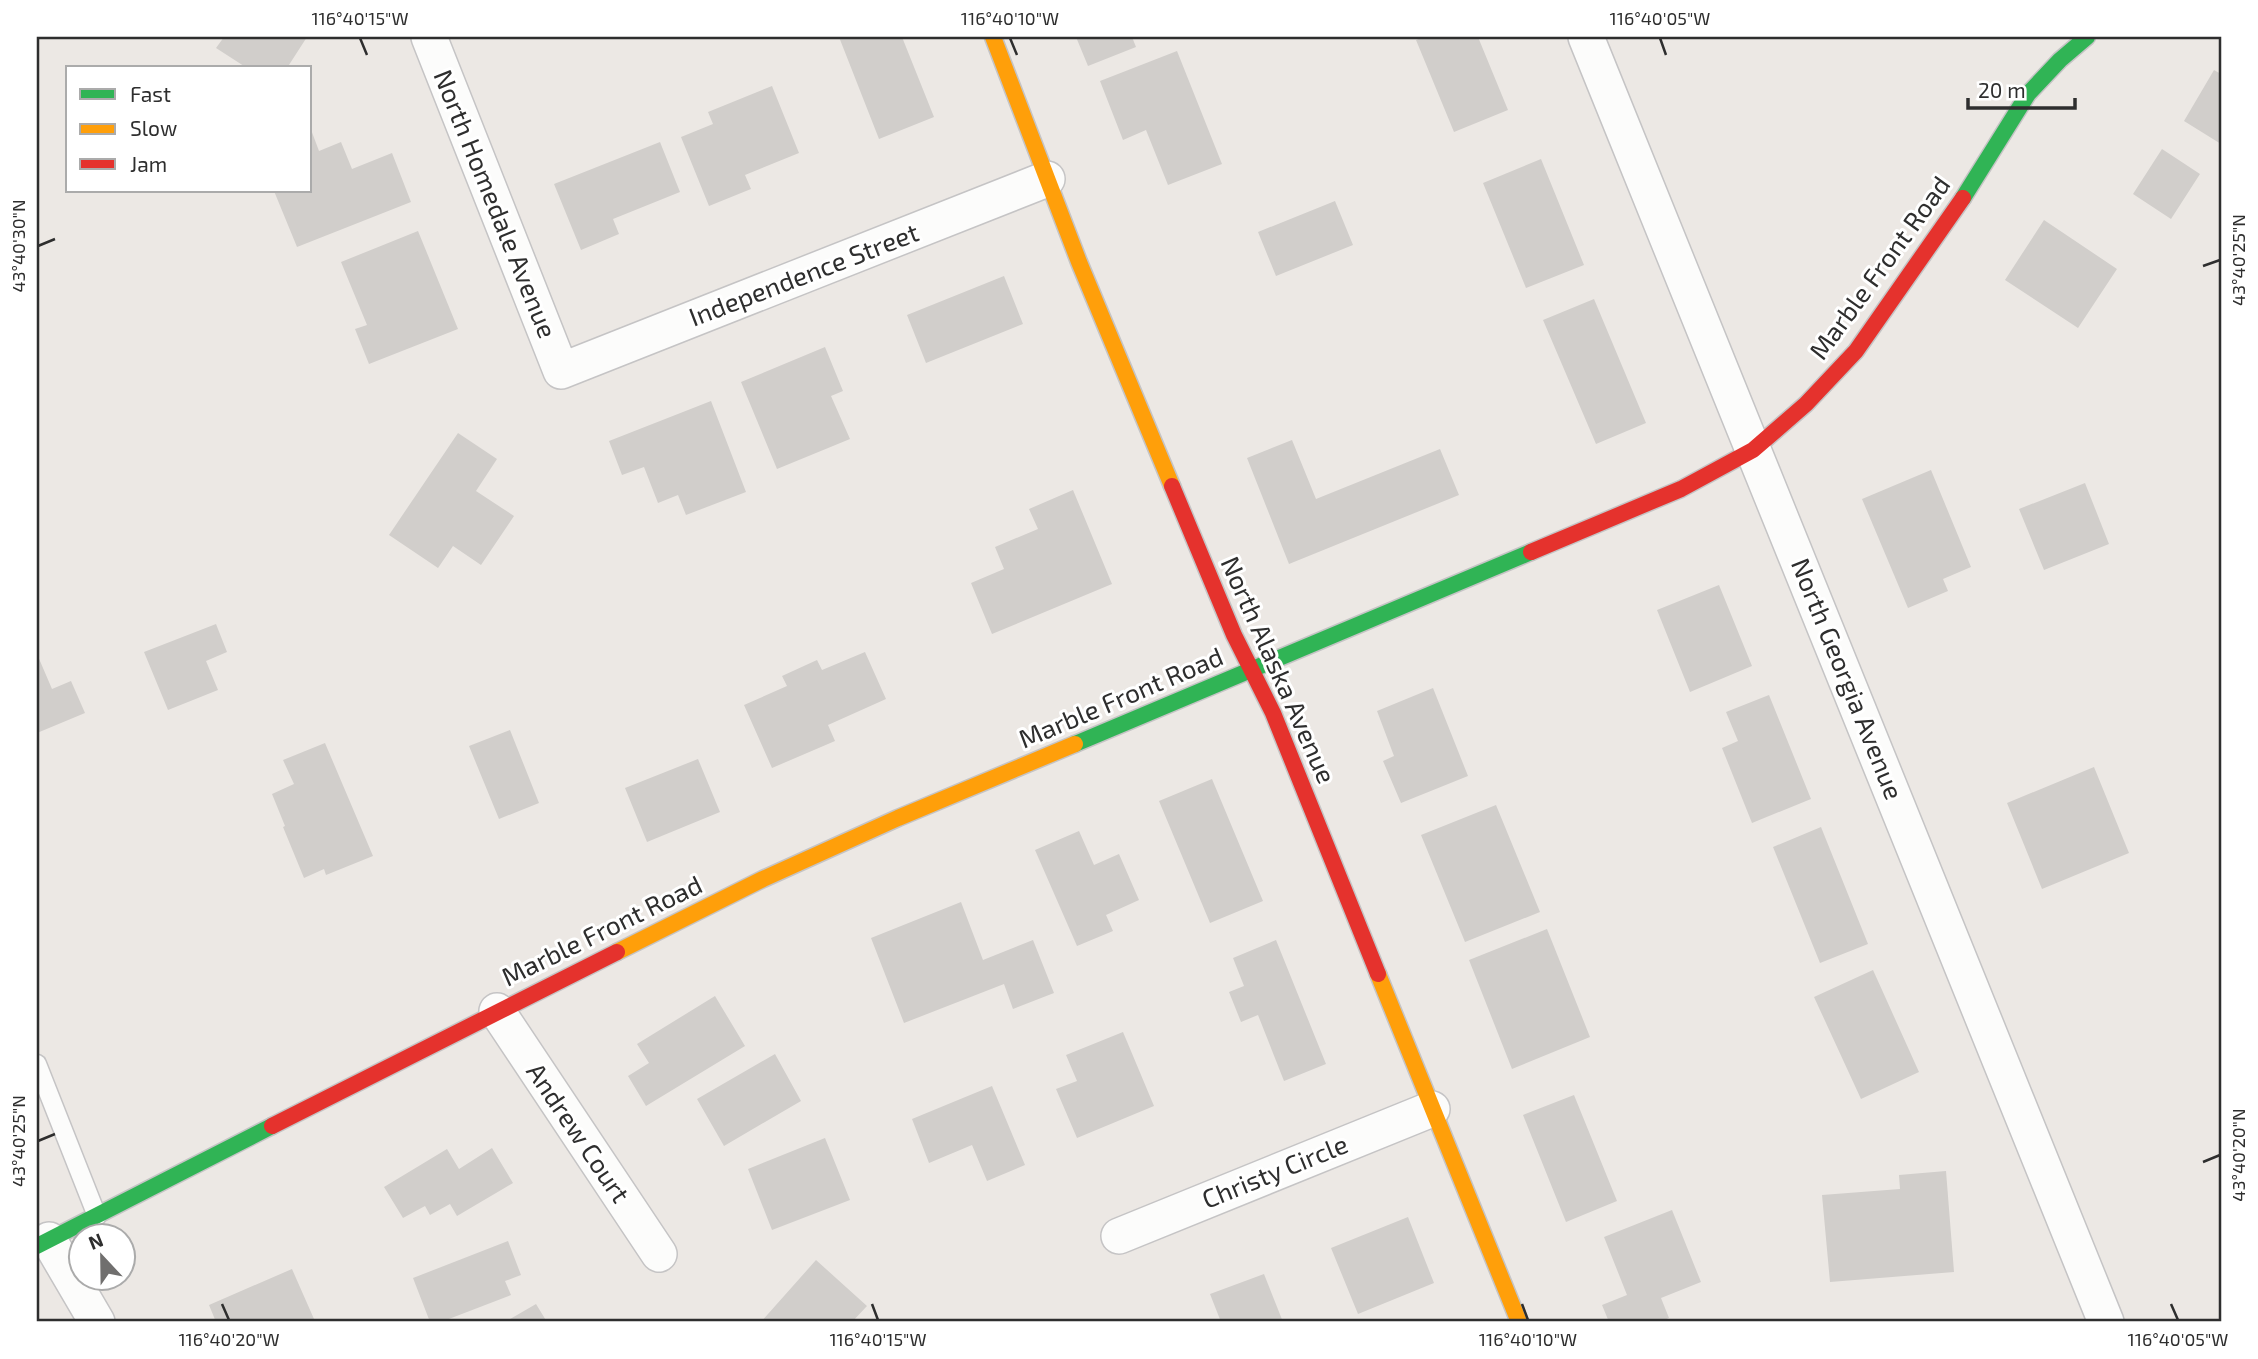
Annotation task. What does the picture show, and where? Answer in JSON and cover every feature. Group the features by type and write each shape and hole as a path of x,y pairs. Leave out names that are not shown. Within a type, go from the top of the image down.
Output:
{"street":[{"name":"North Homedale Avenue","path":"429,37 561,371"},
{"name":"North Alaska Avenue","path":"993,37 1079,262 1234,635 1273,713 1520,1322"},
{"name":"North Georgia Avenue","path":"1586,37 2106,1322"},
{"name":"Marble Front Road","path":"43,1243 496,1011 800,863 898,818 1681,489 1753,450 1806,404 1856,351 1951,217 2028,94 2060,60 2087,37"},
{"name":"Independence Street","path":"561,371 1048,179"},
{"name":"Andrew Court","path":"496,1011 659,1254"},
{"name":"Christy Circle","path":"1119,1236 1432,1109"},
{"path":"43,1243 97,1322"}],"lane":[{"path":"37,1064 97,1216"}],"building":[{"path":"224,37 307,37 288,66 244,66 216,48"},
{"path":"839,37 902,37 934,117 879,139"},
{"path":"1076,37 1132,37 1136,47 1088,66"},
{"path":"1424,37 1478,37 1508,110 1454,132 1416,40"},
{"path":"1177,51 1222,164 1168,185 1146,130 1123,140 1100,81"},
{"path":"2214,70 2221,74 2221,144 2184,121"},
{"path":"772,86 799,153 745,175 751,189 709,206 681,137 713,124 708,112"},
{"path":"312,132 319,151 341,142 352,169 392,153 411,202 297,247 274,192 312,192"},
{"path":"660,142 680,192 613,219 619,234 581,250 554,184"},
{"path":"2162,149 2200,174 2171,219 2133,194"},
{"path":"1541,159 1584,265 1526,288 1483,183"},
{"path":"1335,201 1353,245 1276,276 1258,232"},
{"path":"2044,220 2117,269 2078,328 2005,280"},
{"path":"418,231 458,329 369,364 355,329 367,325 341,262"},
{"path":"1004,276 1023,324 926,363 907,315"},
{"path":"1594,299 1646,423 1596,444 1543,320"},
{"path":"825,347 843,391 831,396 850,439 777,469 741,382"},
{"path":"711,401 746,492 686,515 678,495 658,503 644,467 622,475 609,441"},
{"path":"458,433 497,459 476,491 514,516 481,565 453,546 438,568 389,535"},
{"path":"1292,440 1316,499 1440,449 1459,495 1289,564 1247,458"},
{"path":"1931,470 1971,567 1943,579 1948,591 1908,608 1862,499"},
{"path":"2085,483 2109,544 2044,570 2019,509"},
{"path":"1073,490 1112,584 992,634 971,583 1004,569 995,547 1038,529 1029,509"},
{"path":"1719,585 1752,666 1690,692 1657,610"},
{"path":"216,624 227,652 206,661 218,690 168,710 144,652"},
{"path":"865,652 886,699 828,725 835,741 772,768 744,705 787,686 782,676 817,660 822,670"},
{"path":"37,654 52,689 71,681 85,713 37,733"},
{"path":"1433,688 1468,776 1401,803 1383,761 1394,756 1377,711"},
{"path":"1769,695 1811,799 1752,823 1722,748 1738,741 1726,712"},
{"path":"510,730 539,803 499,819 469,746"},
{"path":"325,743 373,856 326,875 324,869 304,878 272,794 294,784 283,760"},
{"path":"698,759 720,812 647,842 625,788"},
{"path":"2094,767 2129,853 2042,889 2007,803"},
{"path":"1212,779 1263,901 1210,923 1159,801"},
{"path":"1496,805 1540,912 1465,942 1421,835"},
{"path":"1821,827 1868,944 1820,963 1773,847"},
{"path":"1079,831 1094,865 1119,854 1139,900 1106,915 1113,931 1077,946 1035,850"},
{"path":"961,902 983,960 1033,940 1054,993 1013,1009 1004,984 904,1023 871,938"},
{"path":"1547,929 1590,1037 1512,1069 1469,960"},
{"path":"1276,940 1326,1064 1284,1081 1258,1015 1241,1022 1229,992 1244,986 1233,958"},
{"path":"1873,970 1919,1072 1861,1099 1814,997"},
{"path":"715,996 745,1046 646,1106 628,1076 649,1063 637,1044"},
{"path":"1123,1032 1154,1106 1077,1138 1056,1089 1077,1081 1066,1055"},
{"path":"775,1054 801,1101 724,1146 697,1099"},
{"path":"992,1086 1025,1165 987,1181 972,1145 929,1163 912,1119"},
{"path":"1574,1095 1617,1201 1566,1222 1523,1115"},
{"path":"825,1138 850,1200 772,1230 748,1169"},
{"path":"492,1148 513,1183 457,1216 450,1204 430,1215 425,1206 403,1218 384,1187 447,1149 459,1169"},
{"path":"1946,1171 1954,1272 1830,1282 1822,1195 1900,1189 1899,1175"},
{"path":"1672,1210 1701,1282 1661,1298 1669,1318 1659,1322 1609,1322 1602,1305 1627,1295 1604,1237"},
{"path":"1408,1217 1434,1283 1358,1314 1331,1248"},
{"path":"508,1241 521,1275 505,1281 511,1295 441,1322 430,1322 413,1278"},
{"path":"816,1260 867,1306 852,1322 761,1322"},
{"path":"292,1269 314,1319 307,1322 216,1322 209,1305"},
{"path":"1264,1274 1283,1322 1221,1322 1210,1294"},
{"path":"536,1304 547,1322 505,1322"}],"traffic: fast":[{"path":"1963,198 2028,94 2060,60 2087,37"},
{"path":"1075,744 1531,552"},
{"path":"37,1246 272,1126"}],"traffic: slow":[{"path":"993,37 1079,262 1172,486"},
{"path":"617,952 763,879 898,818 1075,744"},
{"path":"1378,974 1519,1322"}],"traffic: jam":[{"path":"1531,552 1681,489 1753,450 1806,404 1856,351 1963,198"},
{"path":"1172,486 1234,635 1273,713 1378,974"},
{"path":"272,1126 617,952"}]}
